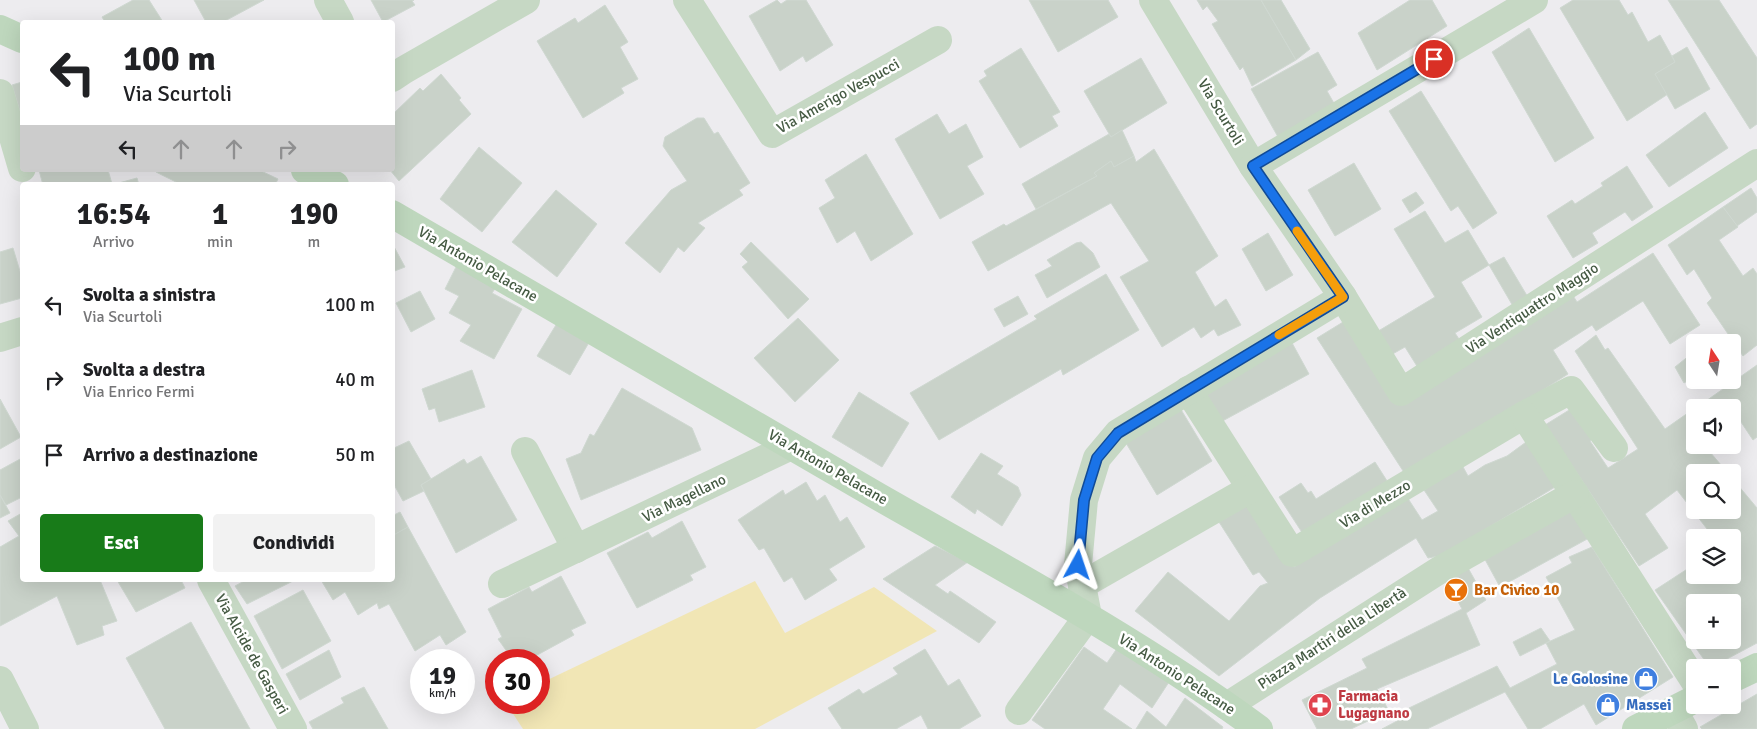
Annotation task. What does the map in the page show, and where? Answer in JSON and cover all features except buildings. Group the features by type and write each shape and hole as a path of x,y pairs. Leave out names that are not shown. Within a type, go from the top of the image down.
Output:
{"street":[{"path":"328,0 339,20"},
{"path":"395,76 526,0"},
{"name":"Via Amerigo Vespucci","path":"687,0 772,134 938,40"},
{"name":"Via Scurtoli","path":"1153,0 1253,166 1343,297"},
{"path":"1253,166 1494,10 1534,0"},
{"path":"0,30 20,38"},
{"path":"0,93 20,159"},
{"name":"Via Ventiquattro Maggio","path":"1343,297 1401,392 1757,163"},
{"name":"Via Antonio Pelacane","path":"395,216 1088,616 1227,706 1259,729"},
{"path":"1019,711 1088,616 1078,565 1084,500 1097,458 1118,433 1343,297"},
{"path":"0,338 20,332"},
{"name":"Via di Mezzo","path":"1188,390 1292,553 1571,390 1614,448"},
{"path":"1524,416 1686,668"},
{"name":"Via Magellano","path":"502,584 791,446"},
{"path":"525,451 576,549"},
{"path":"1082,585 1250,488"},
{"name":"Piazza Martiri della Libertà","path":"1227,706 1438,571 1574,494"},
{"name":"Via Alcide de Gasperi","path":"212,582 293,729"},
{"path":"1741,674 1757,666"},
{"path":"0,680 25,729"},
{"path":"1636,729 1684,713"}],"shaded area":[{"path":"755,581 785,633 874,587 937,631 755,729 523,729 513,714 550,714 550,679"}],"slow traffic":[{"path":"1279,335 1343,297 1297,231"}],"place":[{"name":"Bar Civico 10","path":"1456,590"},
{"name":"Le Golosine","path":"1646,679"},
{"name":"Farmacia Lugagnano","path":"1320,705"},
{"name":"Massei","path":"1608,705"}],"route":[{"path":"1078,565 1084,500 1097,458 1118,433 1343,297 1253,166 1434,59"}]}
